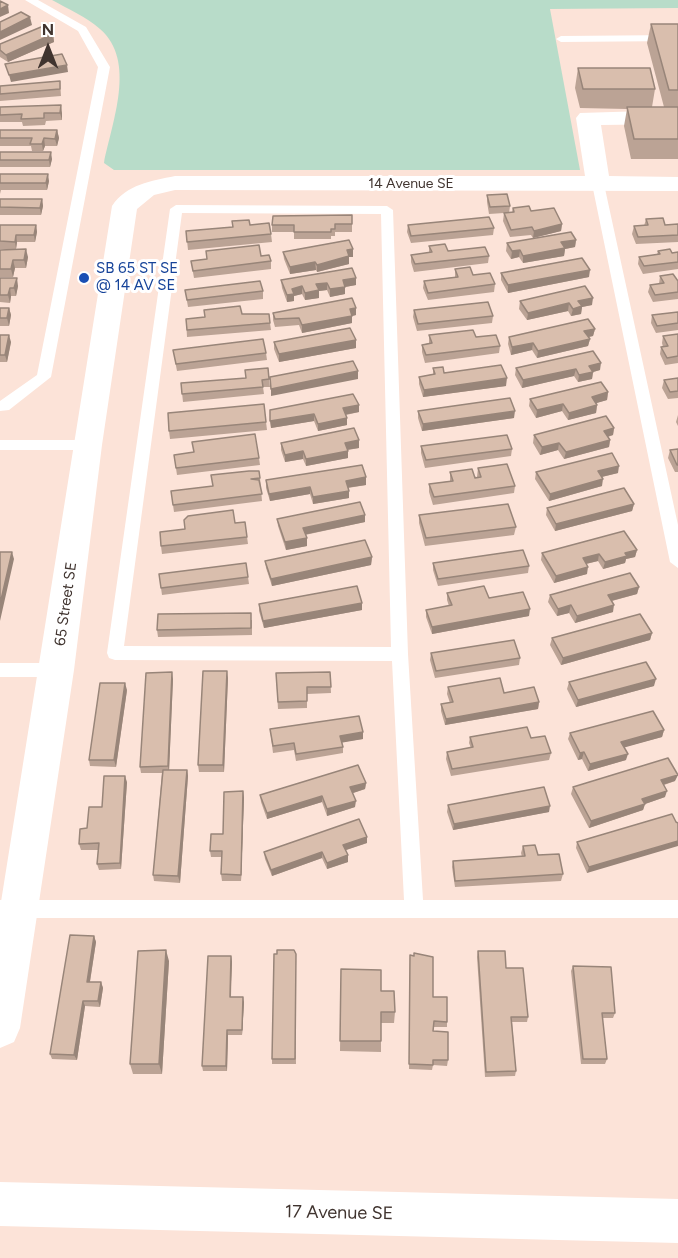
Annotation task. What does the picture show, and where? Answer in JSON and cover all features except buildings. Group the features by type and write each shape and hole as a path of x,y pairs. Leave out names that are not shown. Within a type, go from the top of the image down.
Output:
{"street":[{"path":"598,184 588,118 678,117"},
{"name":"14 Avenue SE","path":"145,190 175,183 678,184"},
{"name":"65 Street SE","path":"0,1028 9,909 57,670 87,445 125,206 145,190"},
{"name":"17 Avenue SE","path":"0,1204 678,1221"}],"lane":[{"path":"0,406 4,406 44,377 89,157 104,67 82,29 30,0"},
{"path":"561,39 678,38"},
{"path":"598,184 678,562"},
{"path":"400,654 116,654 177,209 387,210 400,654 414,907"},
{"path":"0,445 87,445"},
{"path":"0,670 57,670"},
{"path":"9,909 414,907 678,909"}],"green space":[{"path":"52,0 678,0 678,8 550,9 580,170 114,170 104,163 119,93 120,75 117,58 111,42 100,29"}],"place":[{"name":"SB 65 ST SE @ 14 AV SE","path":"84,278"}]}
